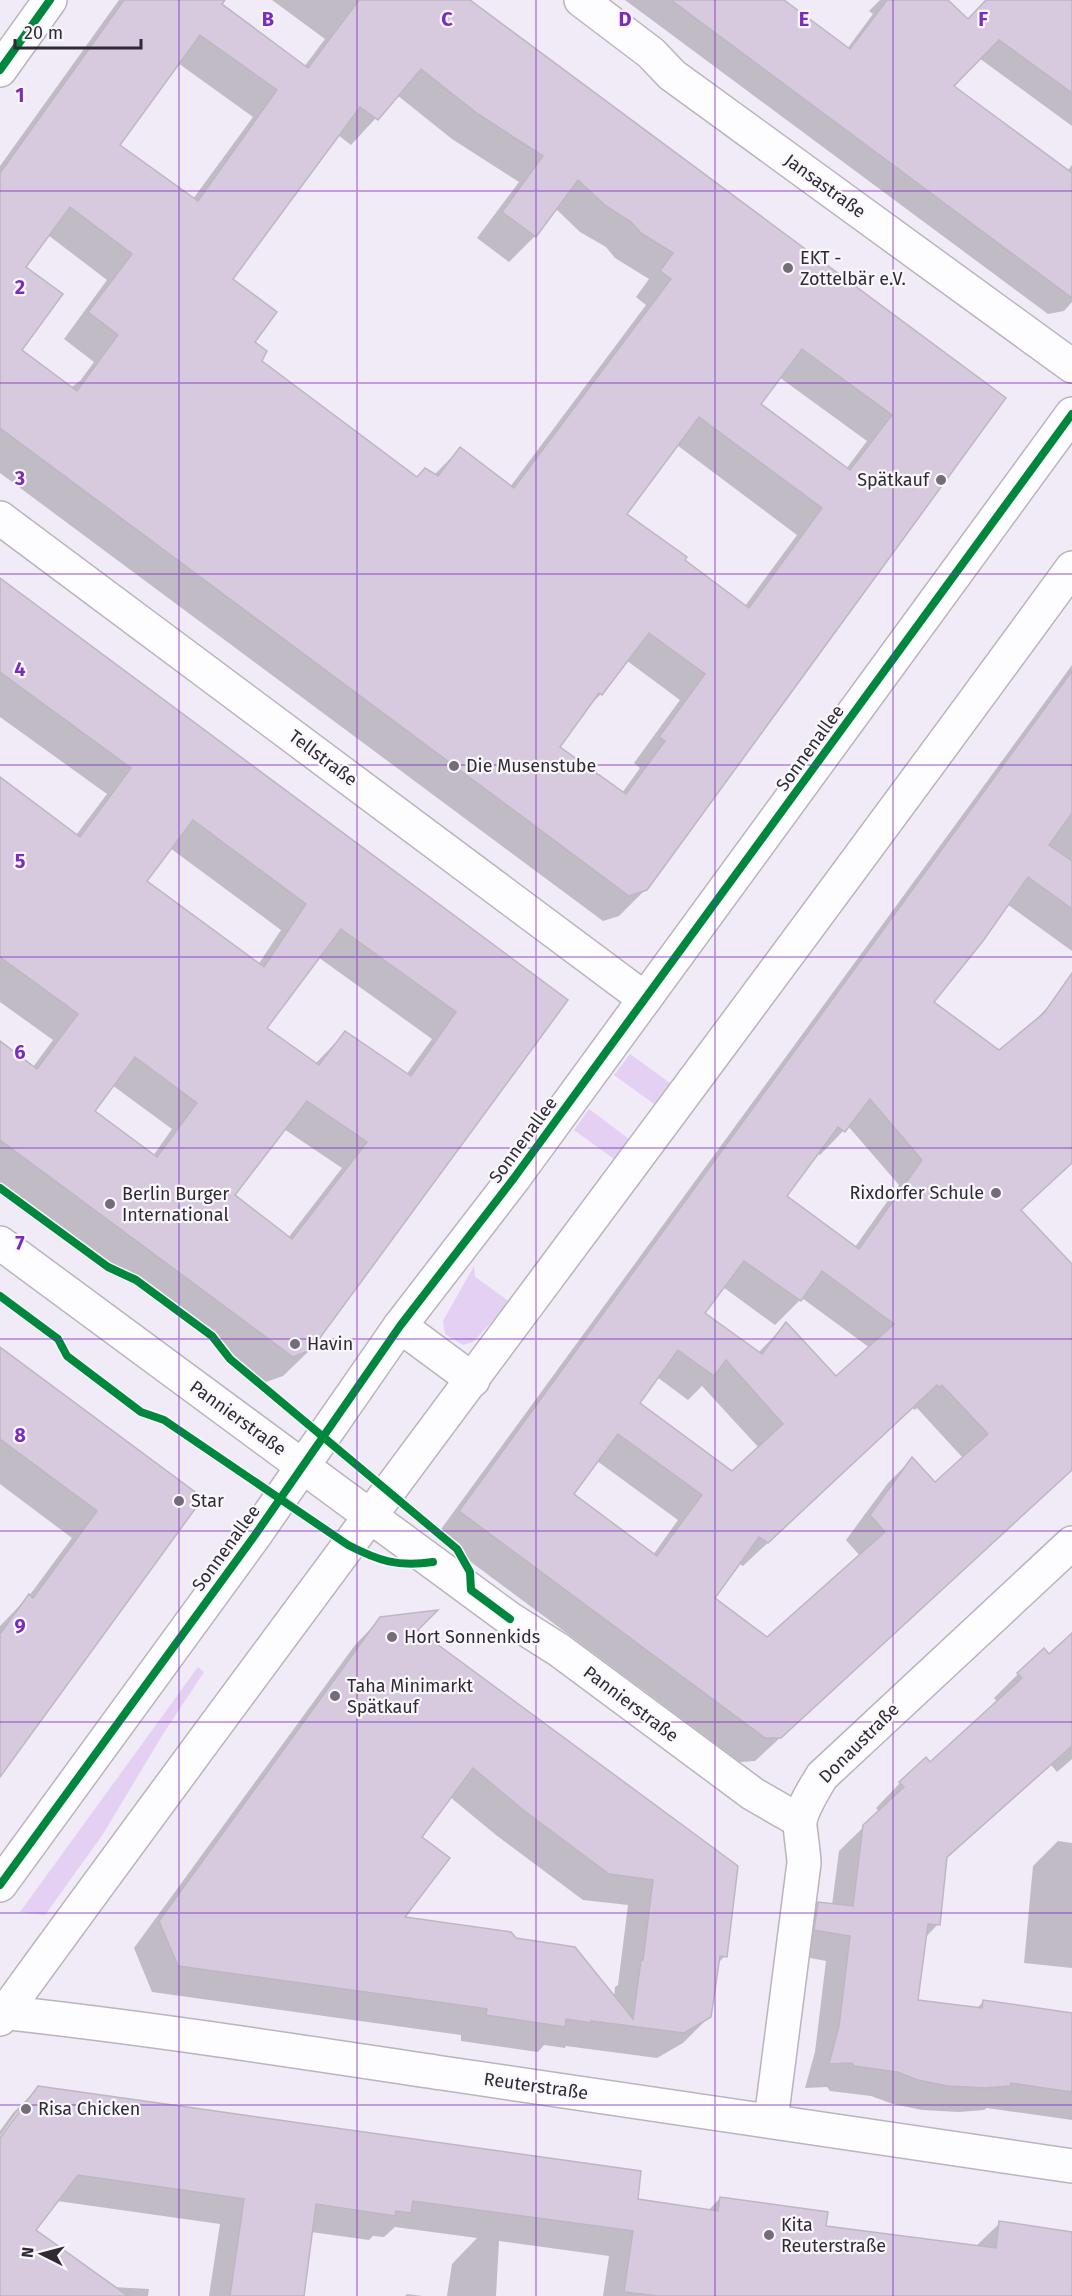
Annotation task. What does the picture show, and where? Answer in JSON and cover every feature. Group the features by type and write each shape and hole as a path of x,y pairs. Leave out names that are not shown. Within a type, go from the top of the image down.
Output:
{"street":[{"path":"0,70 50,0"},
{"name":"Jansastraße","path":"581,0 651,53 672,75 1072,366"},
{"name":"Sonnenallee","path":"0,1885 255,1535 431,1283 476,1229 1072,414"},
{"name":"Tellstraße","path":"0,518 645,999"},
{"path":"2,2015 1072,568"},
{"name":"Pannierstraße","path":"0,1243 510,1619 559,1650 753,1794 800,1821"},
{"path":"400,1326 473,1380"},
{"name":"Donaustraße","path":"800,1821 822,1776 1072,1543"},
{"path":"771,2120 804,1863 804,1844 800,1821"},
{"name":"Reuterstraße","path":"2,2015 141,2030 771,2120 1072,2166"}],"shaded area":[{"path":"630,1054 670,1083 654,1104 614,1075"},
{"path":"589,1109 629,1139 614,1159 574,1130"},
{"path":"474,1266 475,1277 510,1302 473,1342 463,1345 445,1334 443,1321"},
{"path":"198,1667 204,1672 163,1734 103,1834 45,1915 20,1912"}],"building":[{"path":"124,0 225,0 222,4 308,68 359,0 470,0 1006,398 647,890 629,896 0,428 0,173","holes":["200,35 277,90 198,201 120,145","421,69 478,114 543,156 502,212 536,237 578,180 606,206 631,222 641,233 673,253 660,271 671,279 514,488 460,447 438,476 425,468 417,477 262,361 267,351 255,342 277,312 233,279 360,107 378,120","70,207 132,254 88,312 118,335 77,391 22,350 63,294 26,267","802,349 892,415 850,470 761,404","699,417 822,508 749,608 685,560 687,557 627,514","649,633 705,674 659,737 665,741 626,794 560,747 599,693 602,695"]},
{"path":"671,0 784,0 850,49 887,0 948,0 968,19 986,0 1072,0 1072,93 999,40 954,86 1072,173 1072,298"},
{"path":"0,578 568,1000 311,1350 293,1357 0,1140 0,1041 37,1069 78,1014 0,957 0,777 80,837 131,768 0,672","holes":["193,820 306,904 264,967 147,881","341,929 456,1012 411,1076 345,1031 319,1065 267,1028","135,1057 197,1103 157,1157 95,1111","307,1101 367,1142 292,1239 235,1195"]},
{"path":"1072,671 1072,813 1049,845 1072,861 1072,909 1028,877 983,941 934,1002 999,1050 1044,1013 1072,973 1072,1163 1021,1210 1072,1264 1072,1470 781,1738 765,1738 459,1511","holes":["870,1099 922,1160 859,1249 787,1196 838,1127 845,1132","744,1261 801,1301 822,1271 894,1324 836,1376 786,1322 762,1354 705,1313","678,1350 714,1376 726,1360 783,1424 732,1471 640,1403","937,1385 940,1387 942,1385 988,1434 935,1482 912,1457 870,1515 885,1532 767,1637 715,1598 759,1537 768,1543","618,1434 702,1495 657,1556 574,1494"]},
{"path":"0,1347 195,1492 195,1509 0,1777 0,1634 29,1594 33,1598 97,1511 0,1439"},
{"path":"438,1610 418,1630 738,1866 727,1957 720,1956 711,2017 684,2033 566,2019 565,2027 486,2015 487,2009 178,1966 159,1921 380,1617","holes":["473,1768 522,1809 609,1874 653,1880 633,2019 575,1947 516,1938 511,1932 405,1917 450,1858 422,1837"]},
{"path":"1072,1633 1072,1746 947,1857 940,1925 928,1924 918,2000 982,2008 983,2000 1072,2013 1072,2092 1011,2083 1011,2086 985,2088 948,2086 918,2080 897,2072 854,2066 852,2063 829,2064 839,2026 850,1936 814,1930 818,1902 853,1906 863,1825 904,1787 899,1782 926,1757 930,1762 1022,1678 1017,1673 1044,1648 1049,1654"},
{"path":"38,2086 641,2171 638,2199 718,2211 720,2197 828,2212 826,2226 996,2248 999,2221 1072,2232 1072,2296 659,2296 624,2292 633,2231 413,2201 411,2213 396,2211 395,2216 316,2204 304,2296 230,2296 244,2199 78,2175 36,2230 128,2296 0,2296 0,2138"}],"cycle path":[{"path":"0,70 50,0"},
{"path":"0,1885 255,1535 400,1326 514,1178 1072,414"},
{"path":"0,1188 108,1267 136,1280 212,1336 230,1359 457,1549 470,1572 471,1590 510,1619"},
{"path":"0,1296 58,1339 67,1356 141,1412 164,1420 348,1545 369,1555 398,1563 433,1562"}],"place":[{"name":"EKT - Zottelbär e.V.","path":"788,268"},
{"name":"Spätkauf","path":"941,480"},
{"name":"Die Musenstube","path":"454,766"},
{"name":"Rixdorfer Schule","path":"996,1193"},
{"name":"Berlin Burger International","path":"110,1204"},
{"name":"Havin","path":"295,1344"},
{"name":"Star","path":"179,1501"},
{"name":"Hort Sonnenkids","path":"392,1637"},
{"name":"Taha Minimarkt Spätkauf","path":"335,1696"},
{"name":"Risa Chicken","path":"26,2109"},
{"name":"Kita Reuterstraße","path":"769,2235"}]}
